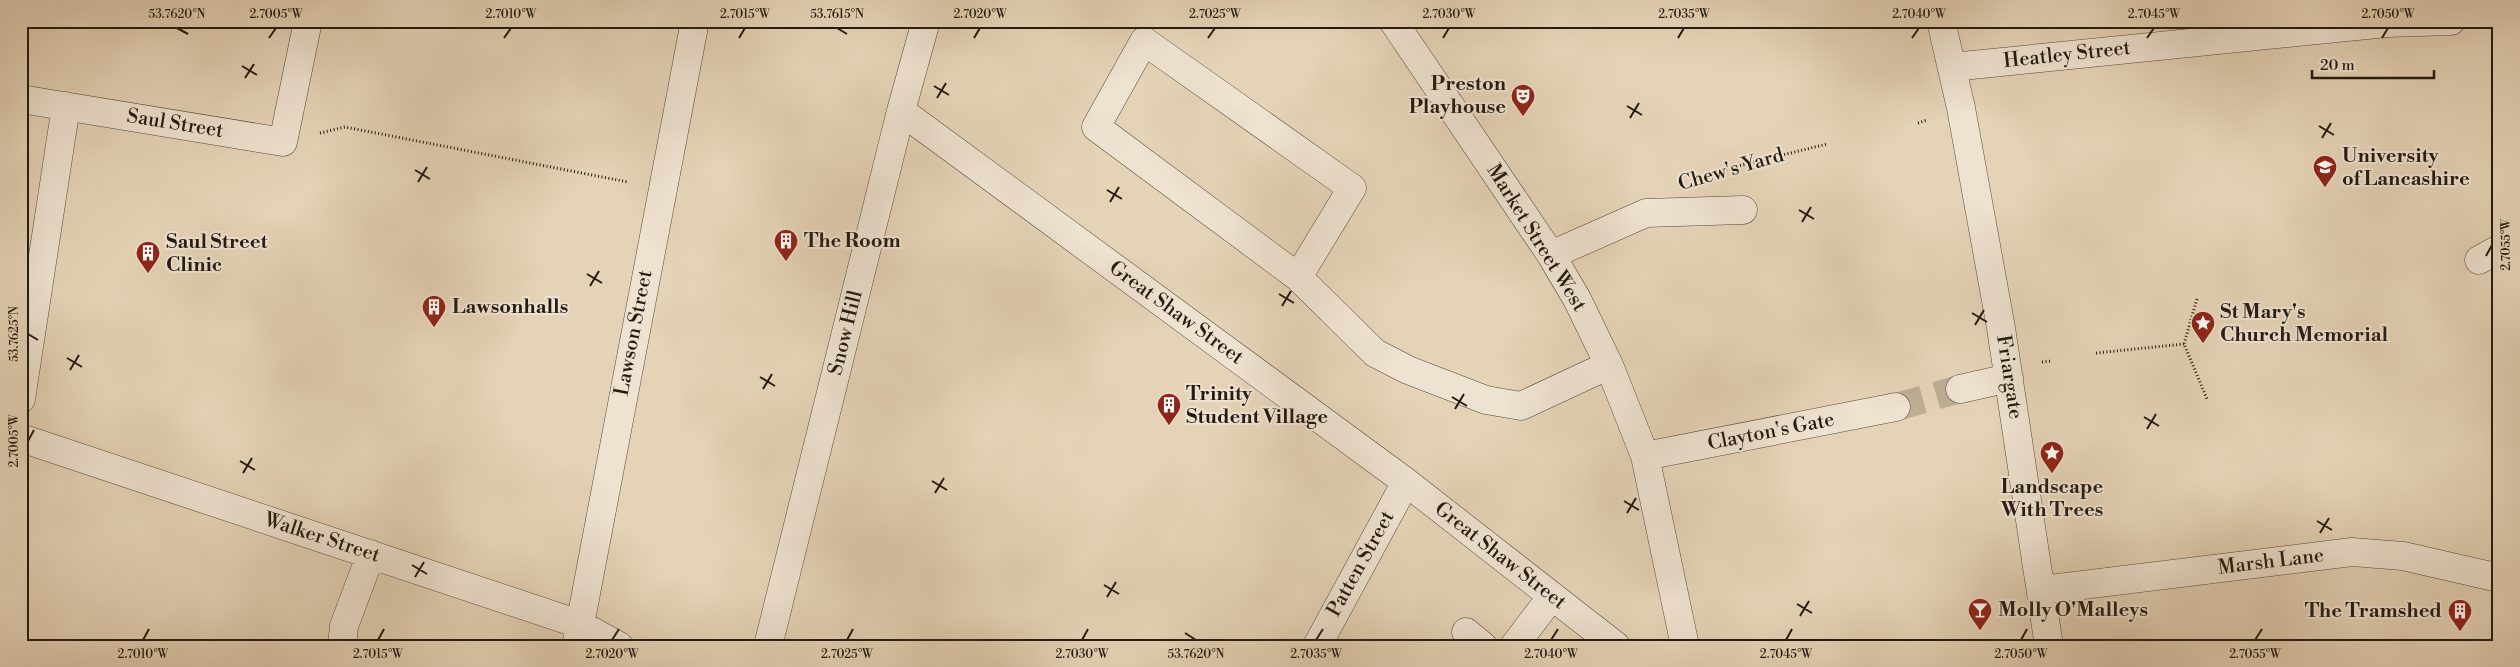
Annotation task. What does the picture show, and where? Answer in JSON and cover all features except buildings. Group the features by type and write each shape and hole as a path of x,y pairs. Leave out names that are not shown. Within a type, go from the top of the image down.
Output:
{"street":[{"path":"284,142 308,21"},
{"name":"Lawson Street","path":"577,635 695,21"},
{"name":"Snow Hill","path":"768,646 901,111 926,21"},
{"name":"Market Street West","path":"1393,21 1551,255 1577,299 1609,365 1645,456 1685,646"},
{"name":"Friargate","path":"1941,21 1963,117 2009,378 2049,646"},
{"name":"Heatley Street","path":"1952,67 2387,22 2452,21"},
{"path":"1298,277 1352,188 1144,41 1096,127 1298,277 1375,352 1408,370 1486,400 1521,406 1609,365"},
{"name":"Saul Street","path":"21,98 284,142"},
{"path":"21,398 66,106"},
{"name":"Great Shaw Street","path":"901,111 1406,482 1616,646"},
{"name":"Chew's Yard","path":"1551,255 1646,213 1743,210"},
{"path":"1960,389 2009,378"},
{"name":"Clayton's Gate","path":"1645,456 1896,407"},
{"name":"Walker Street","path":"21,438 371,554 577,635 619,646"},
{"name":"Patten Street","path":"1317,646 1406,482"},
{"name":"Marsh Lane","path":"2042,590 2352,552 2403,556 2499,578"},
{"path":"342,646 344,626 371,554"},
{"path":"1514,646 1552,596"}],"path":[{"path":"284,142 345,127 618,180"},
{"name":"Chew's Yard","path":"1702,174 1826,144"},
{"path":"2197,299 2184,344 2207,399"},
{"path":"2096,353 2184,344"}],"tunnel":[{"path":"1896,407 1960,389"}],"place":[{"name":"Preston Playhouse","path":"1523,117"},
{"name":"University of Lancashire","path":"2325,188"},
{"name":"The Room","path":"786,262"},
{"name":"Saul Street Clinic","path":"148,274"},
{"name":"Lawsonhalls","path":"434,328"},
{"name":"St Mary's Church Memorial","path":"2203,344"},
{"name":"Trinity Student Village","path":"1169,426"},
{"name":"Landscape With Trees","path":"2052,474"},
{"name":"Molly O'Malleys","path":"1980,631"},
{"name":"The Tramshed","path":"2460,632"}]}
